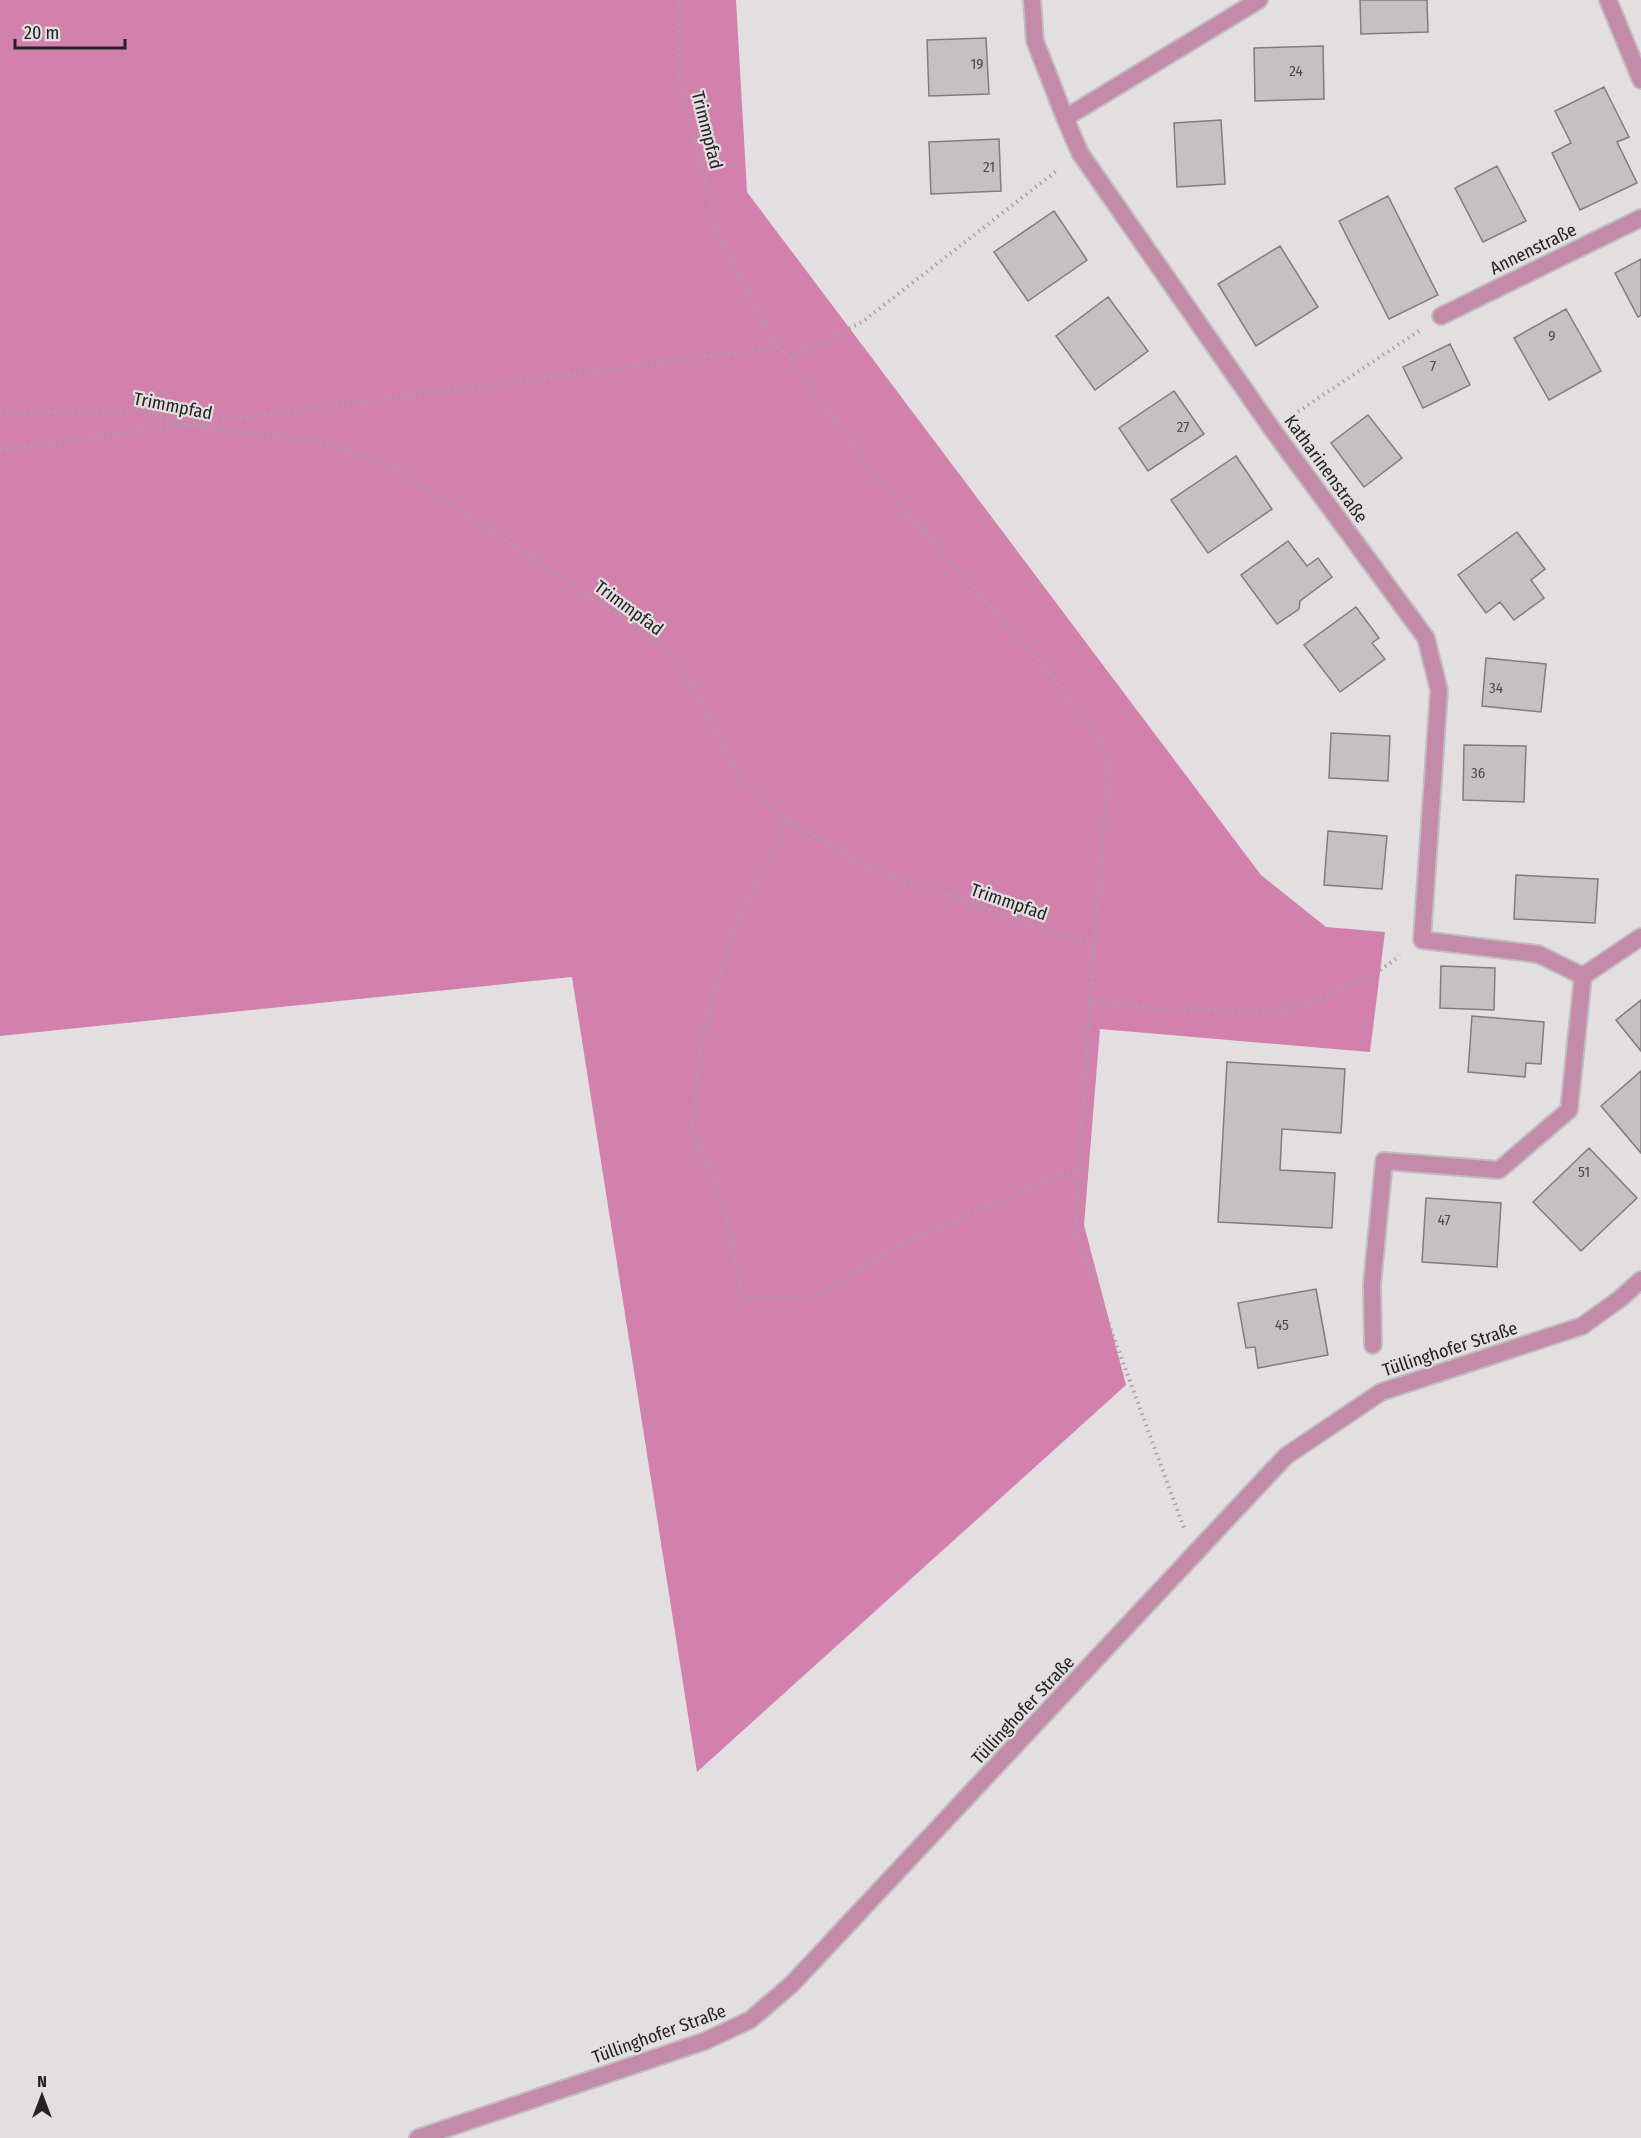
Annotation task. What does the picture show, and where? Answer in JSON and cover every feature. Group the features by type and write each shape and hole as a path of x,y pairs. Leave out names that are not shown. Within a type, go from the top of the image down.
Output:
{"street":[{"name":"Katharinenstraße","path":"1032,0 1035,41 1080,153 1272,429 1425,638 1439,690 1422,940"},
{"path":"1065,118 1259,0"},
{"path":"1608,0 1641,80"},
{"name":"Annenstraße","path":"1442,316 1641,218"},
{"path":"1583,976 1641,937"},
{"path":"1422,940 1538,954 1583,976"},
{"path":"1373,1345 1372,1285 1384,1161 1499,1170 1569,1110 1583,976"},
{"name":"Tüllinghofer Straße","path":"418,2138 705,2041 750,2020 792,1984 1194,1557 1286,1455 1381,1392 1582,1326 1621,1298 1641,1280"}],"path":[{"name":"Trimmpfad","path":"0,413 139,410 188,425 324,443 389,464 618,615 675,658 741,779 787,820 867,867 1094,946 1110,755 1050,672 879,481 790,358 778,347 721,241 678,73 679,0"},
{"path":"790,358 862,321 1080,153"},
{"path":"1272,429 1442,316"},
{"path":"0,450 778,347"},
{"path":"787,820 734,928 702,1038 692,1132 724,1206 742,1297 817,1296 896,1247 1078,1167"},
{"path":"1089,1001 1156,1008 1271,1012 1315,1001 1374,975 1422,940"},
{"path":"1094,946 1075,1232 1194,1557"}],"shaded area":[{"path":"0,0 736,0 747,192 1261,875 1326,927 1385,932 1370,1052 1100,1029 1084,1225 1126,1385 697,1772 572,977 0,1036"}],"building":[{"path":"1360,0 1427,0 1428,32 1361,34"},
{"path":"986,38 989,94 929,96 927,40"},
{"path":"1323,46 1324,99 1255,101 1254,48"},
{"path":"1604,87 1629,137 1617,142 1637,183 1580,210 1552,153 1571,143 1555,111"},
{"path":"1221,120 1225,184 1177,187 1174,123"},
{"path":"999,139 1001,191 931,194 929,142"},
{"path":"1497,166 1526,221 1483,242 1455,188"},
{"path":"1388,196 1438,295 1389,319 1339,221"},
{"path":"1054,211 1087,260 1028,301 994,252"},
{"path":"1280,246 1318,307 1256,346 1218,284"},
{"path":"1641,259 1641,315 1638,317 1615,273"},
{"path":"1108,297 1148,351 1095,390 1056,336"},
{"path":"1566,309 1601,371 1549,400 1514,338"},
{"path":"1450,344 1470,385 1423,408 1403,367"},
{"path":"1174,391 1204,434 1148,471 1119,428"},
{"path":"1368,415 1402,458 1364,487 1331,443"},
{"path":"1236,456 1272,509 1208,553 1171,500"},
{"path":"1517,532 1545,569 1531,580 1544,598 1514,620 1500,602 1486,613 1458,575"},
{"path":"1288,541 1307,566 1318,558 1332,577 1300,601 1299,609 1277,624 1241,575"},
{"path":"1356,607 1379,638 1372,643 1385,659 1340,692 1304,645"},
{"path":"1486,658 1546,664 1541,712 1482,706"},
{"path":"1331,733 1390,736 1388,781 1329,778"},
{"path":"1464,745 1526,746 1524,802 1463,800"},
{"path":"1328,831 1387,836 1382,889 1324,885"},
{"path":"1516,875 1598,879 1595,923 1514,919"},
{"path":"1441,966 1495,968 1494,1010 1440,1008"},
{"path":"1641,1000 1641,1051 1616,1020"},
{"path":"1472,1016 1544,1022 1541,1064 1526,1063 1525,1077 1468,1072"},
{"path":"1227,1062 1345,1069 1341,1133 1282,1129 1280,1170 1335,1173 1332,1228 1218,1222"},
{"path":"1641,1071 1641,1153 1601,1106"},
{"path":"1589,1148 1637,1198 1581,1251 1533,1202"},
{"path":"1426,1198 1501,1203 1497,1267 1422,1262"},
{"path":"1316,1289 1328,1355 1258,1368 1255,1347 1246,1348 1238,1303"}]}
